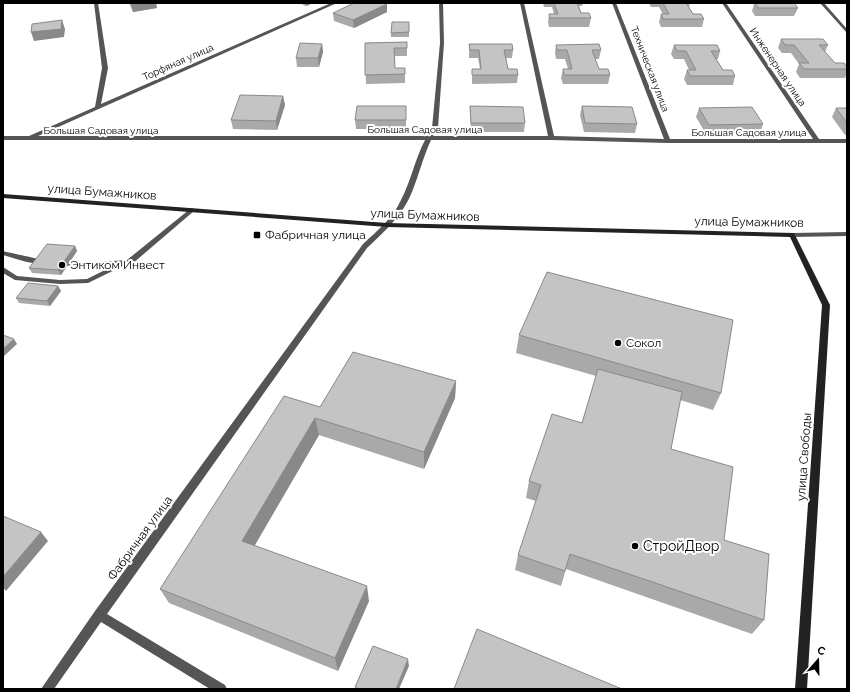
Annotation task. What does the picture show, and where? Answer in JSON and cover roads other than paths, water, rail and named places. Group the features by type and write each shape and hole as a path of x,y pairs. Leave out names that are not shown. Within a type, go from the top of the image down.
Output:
{"main road":[{"name":"улица Бумажников","path":"3,196 387,226 792,235"},
{"name":"улица Свободы","path":"792,235 826,305 801,689"}],"street":[{"path":"96,3 105,68 98,107"},
{"name":"Торфяная улица","path":"28,139 336,3"},
{"name":"Фабричная улица","path":"46,689 365,246 387,226 404,202 428,138 436,128 442,43 441,3"},
{"path":"522,3 551,138"},
{"name":"Техническая улица","path":"614,3 668,141"},
{"name":"Инженерная улица","path":"724,3 816,141"},
{"path":"822,3 847,32"},
{"name":"Большая Садовая улица","path":"3,138 551,138 668,141 847,141"},
{"path":"3,269 15,278 60,282 88,281 129,262 192,210"},
{"name":"улица Бумажников","path":"792,235 847,234"},
{"path":"3,253 34,261 87,265 129,262"},
{"path":"99,616 221,689"}],"place":[{"name":"Фабричная улица","path":"257,235"},
{"name":"Энтиком Инвест","path":"62,265"},
{"name":"Сокол","path":"618,343"},
{"name":"СтройДвор","path":"635,546"}]}
